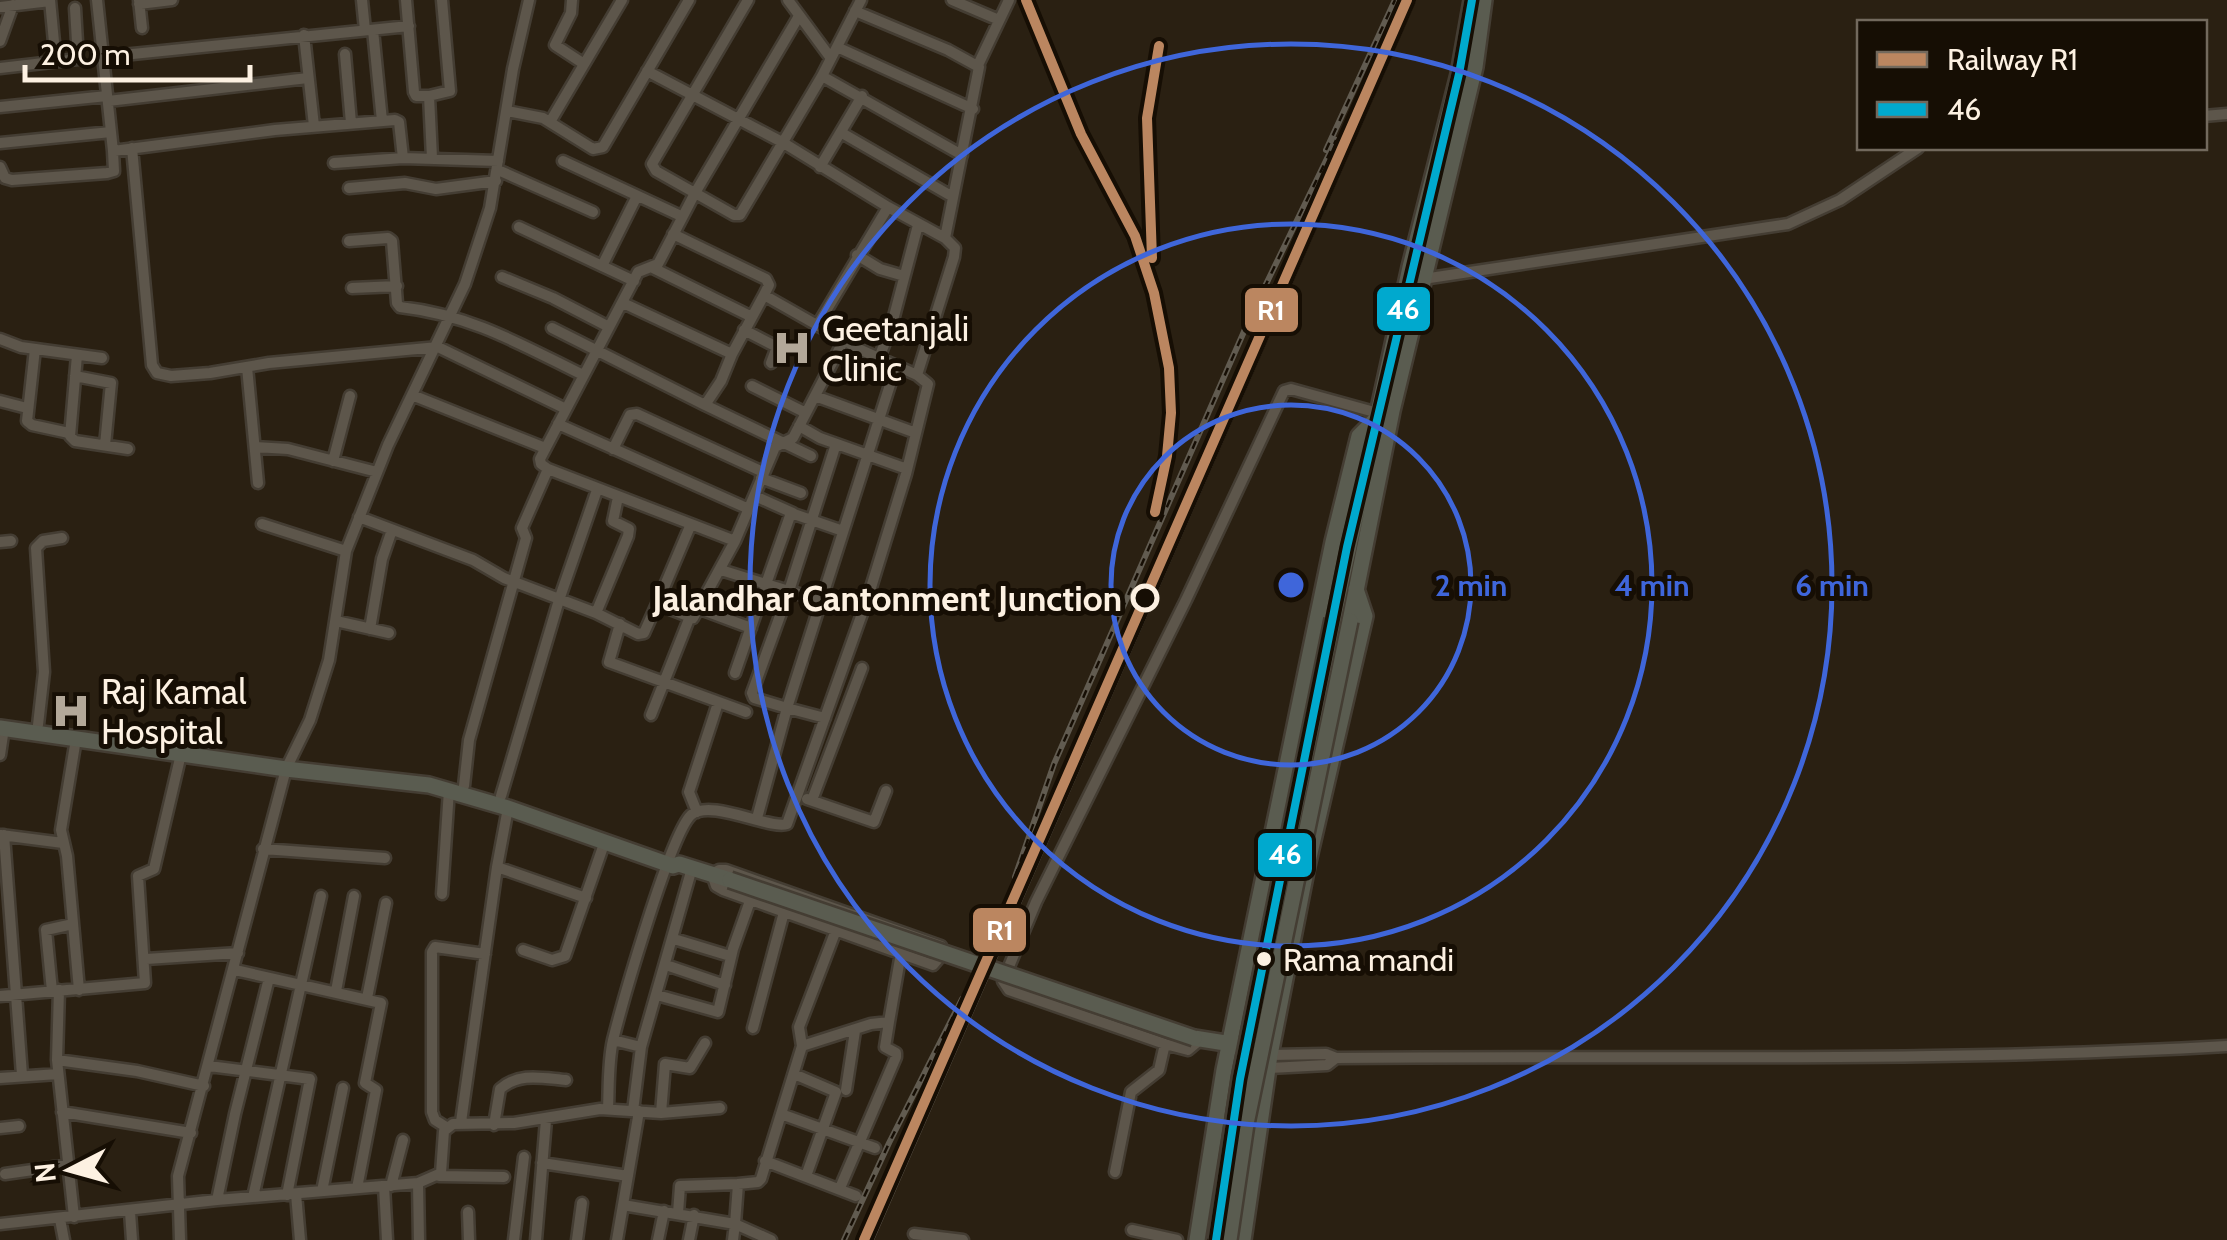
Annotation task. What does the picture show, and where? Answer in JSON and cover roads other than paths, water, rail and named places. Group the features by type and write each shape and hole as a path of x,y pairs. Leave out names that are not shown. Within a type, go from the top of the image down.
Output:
{"highway":[{"path":"1229,1240 1246,1124 1377,416 1472,0"},
{"path":"1216,1240 1240,1079 1341,620 1356,590 1423,278 1465,114 1484,0"},
{"path":"1197,1240 1226,1056 1332,542 1359,436 1377,416"},
{"path":"1243,1240 1269,1061 1307,866 1365,616 1356,590"},
{"path":"1,725 38,725 456,788 677,863"},
{"path":"1,725 181,754 288,764"},
{"path":"505,802 605,841 1202,1038 1226,1056 1269,1061"},
{"path":"1236,1009 1261,1020 1273,1016 1280,1006"},
{"path":"1202,1038 1236,1009"},
{"path":"1218,1099 1226,1093 1248,1090 1263,1105"}],"street":[{"path":"0,7 50,0 54,42"},
{"path":"0,167 4,178 12,180 114,171 98,0"},
{"path":"142,28 139,2 172,0"},
{"path":"362,0 382,121"},
{"path":"406,0 415,95 429,96 450,90 442,0"},
{"path":"180,1240 178,1176 210,1066 263,848 288,764 320,693 346,551 377,472 465,284 497,171 515,58 529,0"},
{"path":"572,0 571,13 556,45 584,64"},
{"path":"550,122 622,0"},
{"path":"508,111 550,122 593,148 601,148 689,0"},
{"path":"748,0 652,166 738,216 822,76 858,6 978,65"},
{"path":"788,0 834,52 973,108"},
{"path":"952,0 999,20"},
{"path":"945,238 980,73 978,65 1009,0"},
{"path":"0,42 21,3"},
{"path":"0,68 78,59 75,8"},
{"path":"653,268 799,16"},
{"path":"103,57 409,26"},
{"path":"304,35 314,126"},
{"path":"345,54 352,124"},
{"path":"646,70 782,142 945,238 954,248 916,374"},
{"path":"822,76 962,156"},
{"path":"0,107 308,78"},
{"path":"429,96 432,158"},
{"path":"820,167 862,96"},
{"path":"113,151 382,121 400,122 403,158"},
{"path":"0,143 111,132"},
{"path":"842,133 953,196"},
{"path":"132,148 153,368 157,373 172,376 438,347 566,409"},
{"path":"1423,278 1788,224 1840,200 1915,150"},
{"path":"334,162 432,158 497,171 592,212"},
{"path":"564,161 681,216"},
{"path":"348,188 405,182 436,189 497,171"},
{"path":"602,266 637,196"},
{"path":"817,326 888,206"},
{"path":"879,358 918,225"},
{"path":"519,227 634,281"},
{"path":"673,234 766,278 769,284 721,382 704,405"},
{"path":"349,241 391,240 400,307 422,308 484,326 583,375"},
{"path":"857,255 880,269 904,276"},
{"path":"735,541 597,490 540,463 641,269 653,268 752,316"},
{"path":"502,277 608,327"},
{"path":"352,288 396,286"},
{"path":"608,1109 613,1040 690,817 696,812 734,813 786,826 869,594 928,384 916,374 817,326 764,295"},
{"path":"623,303 732,354"},
{"path":"552,328 811,456"},
{"path":"744,330 776,347 772,364"},
{"path":"0,340 102,358"},
{"path":"657,604 695,617 735,541 775,447 794,438 844,340"},
{"path":"35,349 27,408 29,424 69,433 75,440 128,449"},
{"path":"69,433 77,354"},
{"path":"757,818 787,708 896,366"},
{"path":"247,367 258,483"},
{"path":"75,376 111,383 105,445"},
{"path":"752,386 806,413"},
{"path":"1202,1038 1188,1050 1165,1044 1008,990 1004,981 1036,902 1186,600 1284,391 1291,389 1377,416"},
{"path":"412,395 545,448"},
{"path":"333,461 350,396"},
{"path":"815,396 916,433"},
{"path":"0,402 27,408"},
{"path":"613,449 634,413 802,494"},
{"path":"558,424 750,509"},
{"path":"799,426 836,444 907,469"},
{"path":"825,718 756,699 752,693 836,444"},
{"path":"255,447 288,449 377,472"},
{"path":"442,894 456,788 526,538 523,524 548,469"},
{"path":"462,1122 505,802 559,600 597,490"},
{"path":"754,496 843,531"},
{"path":"596,613 628,536 628,529 612,518 618,498"},
{"path":"735,673 790,514 794,513"},
{"path":"359,517 474,560 512,581 642,634 691,524"},
{"path":"262,524 346,551"},
{"path":"370,628 382,559 392,530"},
{"path":"38,725 44,681 36,548 43,541 62,538"},
{"path":"721,570 822,601"},
{"path":"700,609 752,628"},
{"path":"651,715 690,618"},
{"path":"336,622 389,633"},
{"path":"620,624 609,662 746,712"},
{"path":"812,800 862,668"},
{"path":"696,812 696,804 688,796 718,702"},
{"path":"0,755 1,725"},
{"path":"76,738 62,812 79,990"},
{"path":"0,996 143,984 146,959 138,878 154,868 181,754"},
{"path":"811,758 826,763"},
{"path":"796,795 874,822 886,791"},
{"path":"22,1076 2,835 63,843"},
{"path":"523,950 552,960 565,956 605,841"},
{"path":"263,848 385,858"},
{"path":"617,1240 628,1176 641,1047 674,939 677,863"},
{"path":"497,867 586,898"},
{"path":"726,870 943,948 935,965 750,901 720,888 712,874 726,870"},
{"path":"253,1197 320,896"},
{"path":"336,991 354,896"},
{"path":"657,995 717,1013 730,956 750,901"},
{"path":"367,998 386,903"},
{"path":"754,1028 784,912"},
{"path":"73,924 46,930 55,991 58,1074 74,1217"},
{"path":"678,1213 680,1186 760,1181 802,1046 800,1027 836,930"},
{"path":"674,939 730,956"},
{"path":"485,954 444,947 435,947 432,952 435,1120 446,1126 462,1122 494,1124 608,1109 660,1113 720,1108"},
{"path":"146,959 238,953"},
{"path":"840,1188 896,1057 885,1046 902,953"},
{"path":"666,965 725,985"},
{"path":"234,970 380,1003 365,1083 376,1090 357,1188"},
{"path":"218,1200 270,978"},
{"path":"802,1046 888,1022"},
{"path":"846,1090 855,1031"},
{"path":"613,1040 641,1047"},
{"path":"660,1113 666,1064 690,1068 705,1043"},
{"path":"1115,1172 1131,1092 1159,1070 1165,1044"},
{"path":"1269,1061 1326,1054 1336,1058 2063,1053 2227,1046"},
{"path":"57,1060 204,1086"},
{"path":"210,1066 310,1080 291,1194 300,1240"},
{"path":"0,1078 58,1074"},
{"path":"794,1074 836,1092 806,1176"},
{"path":"494,1124 500,1089 509,1081 531,1076 566,1080"},
{"path":"322,1191 343,1088"},
{"path":"62,1112 191,1133"},
{"path":"781,1114 875,1148"},
{"path":"536,1240 546,1120"},
{"path":"0,1128 19,1126"},
{"path":"439,1176 446,1126"},
{"path":"387,1240 388,1186 402,1140"},
{"path":"514,1240 524,1156"},
{"path":"765,1161 856,1196"},
{"path":"542,1163 628,1176"},
{"path":"6,1174 68,1165"},
{"path":"0,1224 418,1183 439,1176 504,1178"},
{"path":"418,1183 420,1240"},
{"path":"733,1240 738,1184"},
{"path":"577,1240 582,1203"},
{"path":"624,1205 735,1224 758,1238 771,1240"},
{"path":"658,1240 664,1211"},
{"path":"130,1212 132,1240"},
{"path":"468,1212 469,1240"},
{"path":"690,1240 694,1215"},
{"path":"60,1219 64,1240"},
{"path":"1132,1230 1178,1240"},
{"path":"914,1234 963,1240"}],"railway":[{"path":"1026,0 1081,134 1135,236 1154,293 1169,368 1171,413 1167,456 1155,510"},
{"path":"1326,150 1395,0"},
{"path":"871,1240 1413,0"},
{"path":"1152,263 1147,118 1159,46"},
{"path":"1015,877 1054,764 1253,311 1336,140"},
{"path":"844,1240 962,999"}],"rail line":[{"name":"R1","path":"1026,0 1081,134 1135,236 1154,293 1169,368 1171,413 1155,512"},
{"name":"R1","path":"864,1240 1407,0"},
{"name":"R1","path":"1152,258 1147,118 1159,46"}],"place":[{"name":"Geetanjali Clinic","path":"792,348"},
{"name":"Jalandhar Cantonment Junction","path":"1145,598"},
{"name":"Raj Kamal Hospital","path":"71,711"},
{"name":"Rama mandi","path":"1264,959"}]}
